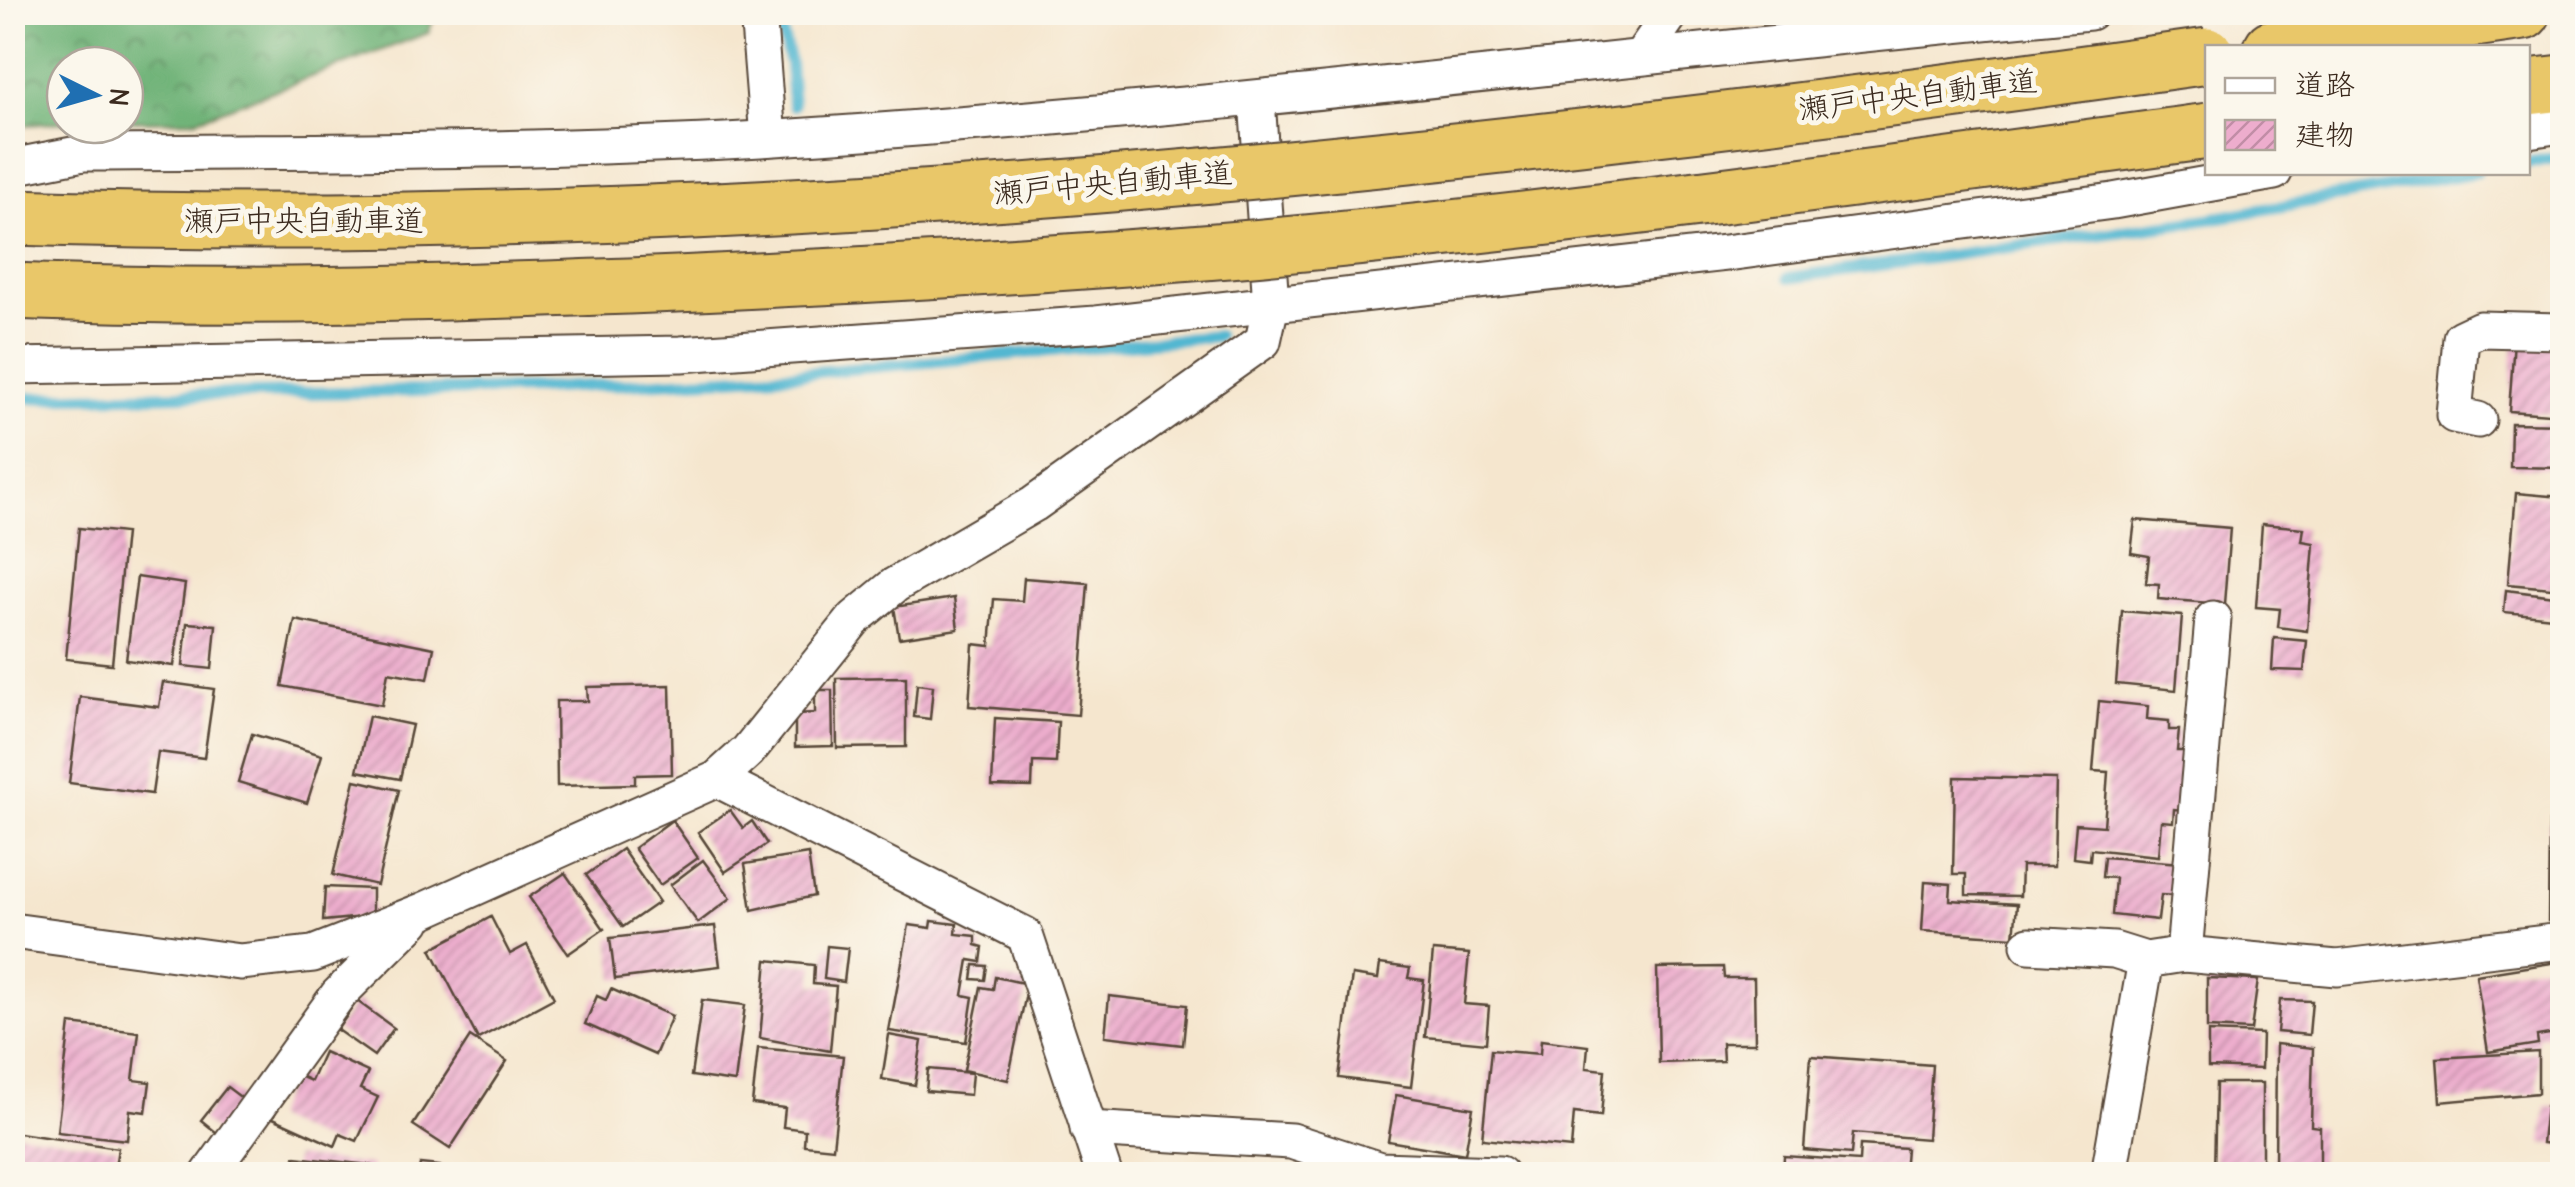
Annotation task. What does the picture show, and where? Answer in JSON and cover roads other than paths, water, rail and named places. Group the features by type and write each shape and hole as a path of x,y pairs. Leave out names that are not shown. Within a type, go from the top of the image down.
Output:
{"highway":[{"path":"2293,45 2523,12"},
{"name":"瀬戸中央自動車道","path":"12,218 444,221 894,202 1236,172 1628,130 2205,56"},
{"path":"2530,88 2562,83"},
{"path":"12,291 130,296 443,294 919,272 1242,248 1633,206 2205,131"}],"street":[{"path":"758,12 769,103 768,138"},
{"path":"1642,55 1672,12"},
{"path":"12,166 83,153 621,147 768,138 1257,99 1642,55 2090,12"},
{"path":"12,931 240,962 314,954 425,910 718,779 748,751 855,618 895,585 1034,504 1263,341 1271,305 1257,99"},
{"path":"2530,130 2562,125"},
{"path":"12,366 681,354 1096,324 1726,254 2113,201 2257,175"},
{"path":"2478,420 2454,415 2460,338 2480,329 2562,331"},
{"path":"2184,954 2212,619"},
{"path":"718,779 1025,936 1104,1174"},
{"path":"210,1174 338,995 425,910"},
{"path":"2030,945 2114,950 2146,960 2184,954 2337,968 2562,941"},
{"path":"2109,1174 2146,960"},
{"path":"1088,1129 1292,1140 1380,1170 1500,1174"}],"waterway":[{"path":"777,12 790,63 793,105"},
{"path":"2530,163 2562,156"},
{"path":"1788,278 2209,219 2459,175"},
{"path":"12,398 539,389 794,374 1217,336"}]}
